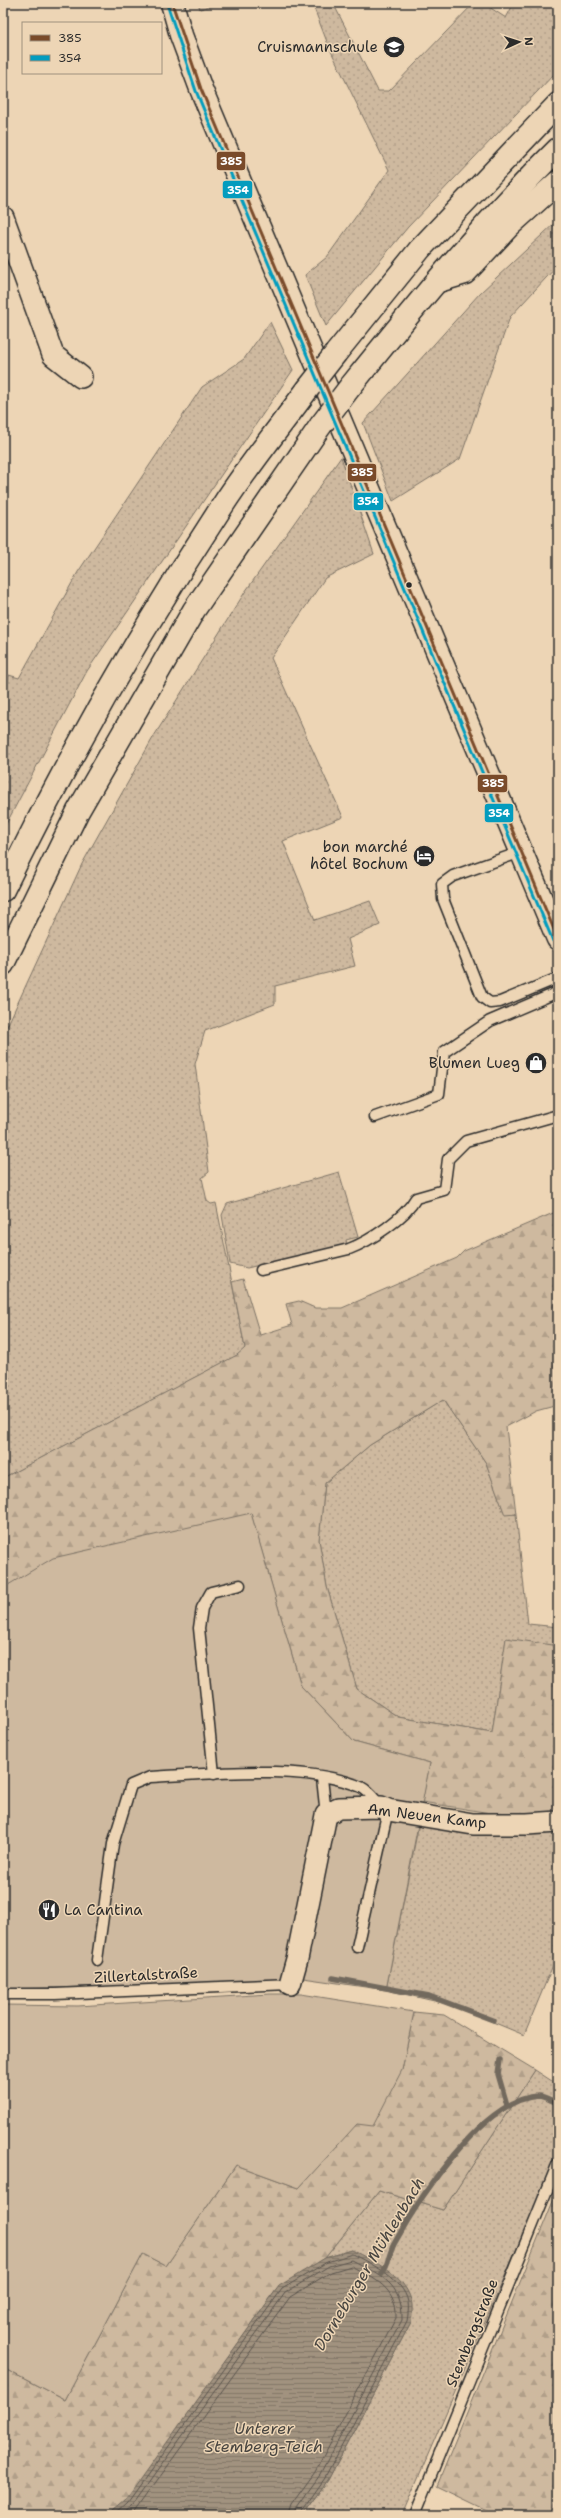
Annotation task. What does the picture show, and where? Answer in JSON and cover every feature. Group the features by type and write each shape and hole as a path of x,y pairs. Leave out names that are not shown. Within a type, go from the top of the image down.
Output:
{"main road":[{"path":"172,3 181,34 204,96 558,939"},
{"path":"3,890 76,748 144,632 224,504 306,390 420,249 558,104"},
{"path":"3,964 78,811 186,623 231,553 321,425 350,387 484,227 558,149"},
{"path":"437,282 465,273 509,226 558,182"}],"street":[{"path":"3,217 53,355 81,377"},
{"name":"Am Neuen Kamp","path":"326,1816 338,1808 385,1808 473,1824 528,1824 558,1822"},
{"path":"290,1984 297,1959 326,1816"}],"lane":[{"path":"522,852 453,876 442,884 443,899 482,997 490,1003 500,1002 558,978"},
{"path":"375,1117 439,1094 444,1052 490,1021 558,992"},
{"path":"261,1270 349,1249 363,1244 410,1208 416,1198 444,1190 448,1159 466,1141 558,1115"},
{"path":"214,1774 200,1628 202,1608 211,1592 240,1585"},
{"path":"97,1960 113,1844 131,1785 150,1777 214,1774 295,1774 339,1780 363,1788 385,1808 357,1947"},
{"path":"322,1778 326,1816"},
{"name":"Zillertalstraße","path":"3,1994 55,1994 290,1984"},
{"name":"Stembergstraße","path":"415,2515 558,2162"}],"green space":[{"path":"198,3 222,3 200,9"},
{"path":"312,3 333,3 378,91 389,91 474,3 483,3 506,18 514,3 558,3 558,70 408,227 326,326 305,275 327,257 389,170 329,47"},
{"path":"558,220 558,265 510,317 460,459 393,501 363,423 480,293"},
{"path":"270,322 293,370 87,671 3,830 3,710 9,675 19,678 78,572 202,387 244,359"},
{"path":"341,457 374,554 325,578 271,658 343,817 283,841 315,920 370,901 380,925 348,939 355,966 275,986 275,1004 205,1031 195,1064 209,1172 202,1178 207,1201 211,1204 216,1203 245,1348 238,1355 3,1478 3,1035 82,864 154,736 245,592"},
{"path":"339,1172 358,1237 346,1240 347,1244 247,1268 230,1264 222,1215 227,1204"},
{"path":"558,1211 558,1405 536,1411 506,1427 516,1514 505,1515 486,1463 443,1400 370,1445 325,1483 319,1540 327,1587 357,1689 398,1717 492,1733 506,1638 558,1646 558,1814 503,1815 422,1802 430,1763 354,1742 301,1686 251,1514 3,1588 3,1478 237,1355 245,1348 232,1282 243,1279 260,1335 292,1325 286,1304 299,1301 315,1308 342,1308 457,1258 464,1251"},
{"path":"443,1400 486,1463 505,1514 516,1514 528,1624 558,1627 558,1646 506,1639 492,1733 398,1717 357,1689 327,1587 319,1540 325,1483 370,1445"},
{"path":"251,1513 301,1686 354,1742 430,1763 386,1990 303,1978 174,1985 3,1989 3,1588 53,1558"},
{"path":"419,1823 558,1828 558,1953 524,2035 452,2005 386,1990"},
{"path":"270,1994 301,1994 414,2012 402,2070 373,2126 357,2124 299,2188 236,2165 166,2266 143,2254 65,2400 3,2368 3,2005 78,2006"},
{"path":"414,2012 444,2015 535,2070 443,2210 379,2191 325,2258 276,2290 127,2500 110,2515 3,2515 3,2368 65,2400 143,2254 166,2266 236,2165 299,2188 402,2070"},
{"path":"535,2070 558,2085 558,2153 402,2515 302,2515 328,2480 411,2322 352,2250 325,2258 379,2191 443,2210"},
{"path":"558,2189 558,2515 497,2515 437,2486"}],"water":[{"name":"Unterer Stemberg-Teich","path":"352,2250 378,2264 402,2283 412,2302 411,2322 328,2480 302,2515 108,2515 125,2501 279,2286 325,2258"}],"waterway":[{"path":"333,1978 429,1996 493,2020"},
{"path":"500,2060 498,2074 507,2105"},
{"name":"Dorneburger Mühlenbach","path":"382,2274 394,2244 419,2202 455,2154 475,2132 496,2114 517,2101 540,2096 558,2103"}],"transit line":[{"name":"385","path":"172,3 201,89 558,939"},
{"name":"354","path":"167,4 196,91 553,941"}],"place":[{"name":"Cruismannschule","path":"394,47"},
{"name":"bon marché hôtel Bochum","path":"424,856"},
{"name":"Blumen Lueg","path":"536,1063"},
{"name":"La Cantina","path":"49,1910"}]}
